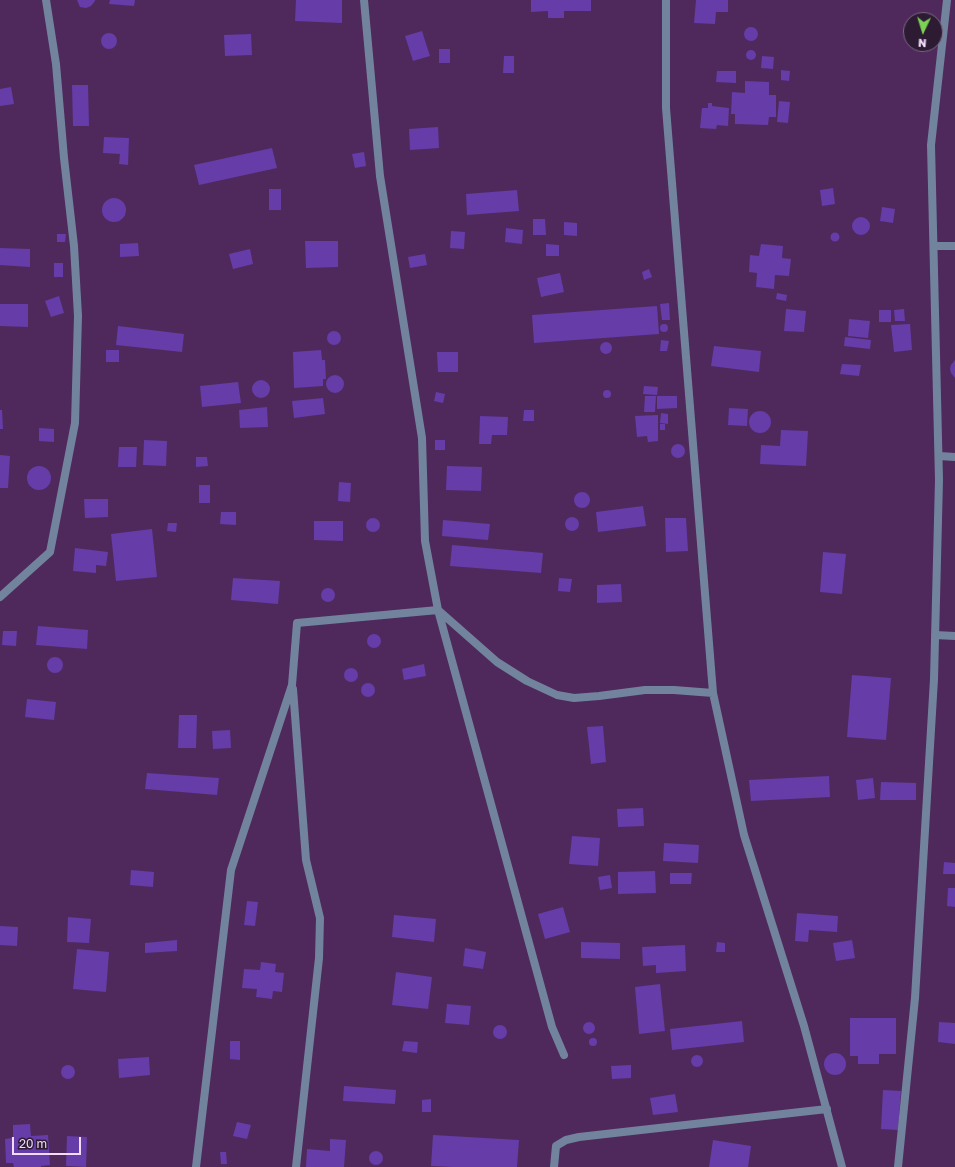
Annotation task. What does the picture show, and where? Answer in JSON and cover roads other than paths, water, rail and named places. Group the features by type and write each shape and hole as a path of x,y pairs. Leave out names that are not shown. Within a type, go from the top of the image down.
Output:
{"street":[{"path":"0,597 50,552 75,423 78,316 74,246 64,158 56,64 46,0"},
{"path":"364,0 380,176 422,438 425,541 438,610 552,1027 564,1055"},
{"path":"666,0 666,108 713,693 744,835 804,1026 842,1167"},
{"path":"898,1167 915,998 934,679 939,456 931,145 946,0"},
{"path":"934,246 955,246"},
{"path":"939,456 955,457"},
{"path":"296,1167 319,958 320,918 306,860 292,685 297,623 438,610 497,662 527,681 557,695 574,698 645,690 674,690 713,693"},
{"path":"935,635 955,636"},
{"path":"196,1167 231,870 292,685"},
{"path":"554,1167 556,1146 566,1140 579,1137 827,1109"}]}
